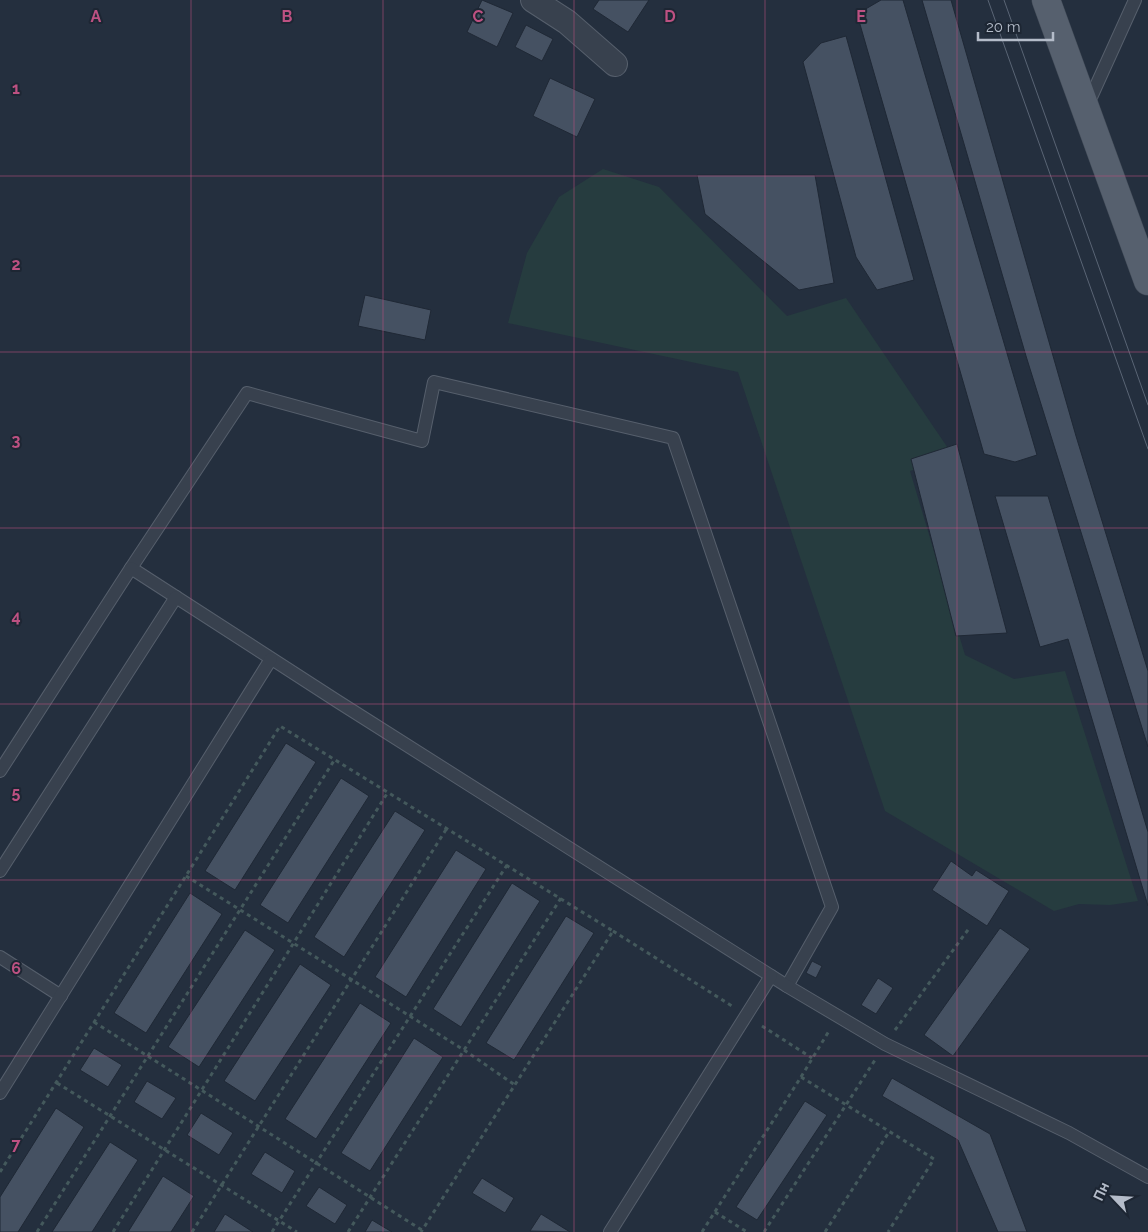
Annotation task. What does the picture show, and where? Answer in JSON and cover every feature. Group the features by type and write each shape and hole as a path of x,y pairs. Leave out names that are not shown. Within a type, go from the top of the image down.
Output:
{"main road":[{"path":"1046,0 1148,281"}],"street":[{"path":"533,0 567,22 615,64"}],"lane":[{"path":"1086,109 1135,0"},
{"path":"0,771 246,393 422,441 434,382 673,438 832,907 786,986"},
{"path":"131,568 786,986 885,1044 1070,1133 1148,1177"},
{"path":"0,871 176,597"},
{"path":"0,1093 271,659"},
{"path":"0,957 61,996"},
{"path":"610,1232 771,976"}],"path":[{"path":"0,1172 280,726 561,898 812,1058"},
{"path":"37,1232 335,759"},
{"path":"113,1232 388,792"},
{"path":"192,1232 447,828"},
{"path":"272,1232 507,865"},
{"path":"186,876 464,1050 515,1085"},
{"path":"348,1232 561,898"},
{"path":"764,1232 847,1106 885,1044 970,927"},
{"path":"94,1022 423,1231 613,931"},
{"path":"702,1232 838,1016"},
{"path":"801,1077 934,1159 888,1232"},
{"path":"56,1083 297,1232"},
{"path":"826,1232 890,1132"},
{"path":"715,1212 747,1232"}],"green space":[{"path":"603,169 659,187 787,316 846,298 954,457 910,471 965,655 1014,679 1065,671 1138,901 1110,905 1079,904 1054,911 885,811 738,372 508,323 527,253 559,197"}],"building":[{"path":"482,0 513,13 497,47 467,32"},
{"path":"599,0 649,0 628,32 593,9"},
{"path":"881,0 903,0 1037,455 1015,462 984,454 857,14"},
{"path":"922,0 951,0 1076,436 1148,671 1148,747 1026,356"},
{"path":"526,25 553,39 542,61 515,47"},
{"path":"846,36 914,280 877,290 856,257 803,62 821,43"},
{"path":"550,78 595,99 577,137 533,116"},
{"path":"697,175 815,175 834,283 799,290 705,214"},
{"path":"365,295 431,310 425,340 358,326"},
{"path":"957,444 1007,633 956,636 911,459"},
{"path":"995,496 1048,496 1148,832 1148,906 1068,639 1040,647"},
{"path":"286,743 316,762 235,890 205,871"},
{"path":"341,778 369,796 288,923 260,905"},
{"path":"395,811 425,830 344,957 314,937"},
{"path":"456,850 486,869 406,997 375,977"},
{"path":"951,861 972,876 976,870 1009,891 987,926 932,890"},
{"path":"512,883 540,901 461,1027 433,1009"},
{"path":"190,893 222,914 146,1033 114,1013"},
{"path":"566,916 594,933 514,1060 486,1043"},
{"path":"1000,928 1030,949 953,1056 924,1035"},
{"path":"245,930 275,950 199,1067 168,1047"},
{"path":"812,961 822,966 816,978 806,973"},
{"path":"300,964 331,985 255,1101 224,1081"},
{"path":"878,978 893,988 876,1014 861,1005"},
{"path":"360,1003 391,1023 316,1139 285,1119"},
{"path":"414,1038 443,1057 370,1171 341,1153"},
{"path":"94,1048 122,1065 108,1087 80,1070"},
{"path":"892,1078 990,1134 1027,1232 998,1232 958,1140 882,1096"},
{"path":"147,1081 176,1098 162,1119 134,1102"},
{"path":"805,1101 827,1115 757,1220 736,1207"},
{"path":"56,1108 84,1127 18,1232 0,1232 0,1197"},
{"path":"201,1113 233,1133 219,1155 187,1135"},
{"path":"110,1142 138,1160 92,1232 52,1232"},
{"path":"265,1152 295,1171 282,1193 251,1174"},
{"path":"163,1176 194,1196 171,1232 128,1232"},
{"path":"482,1178 514,1198 505,1213 472,1193"},
{"path":"319,1187 347,1205 335,1224 306,1206"},
{"path":"225,1214 253,1232 214,1232"},
{"path":"541,1214 570,1232 530,1231"},
{"path":"372,1220 392,1232 365,1232"}],"tram line":[{"path":"988,0 1148,449"},
{"path":"1004,0 1148,405"}]}
